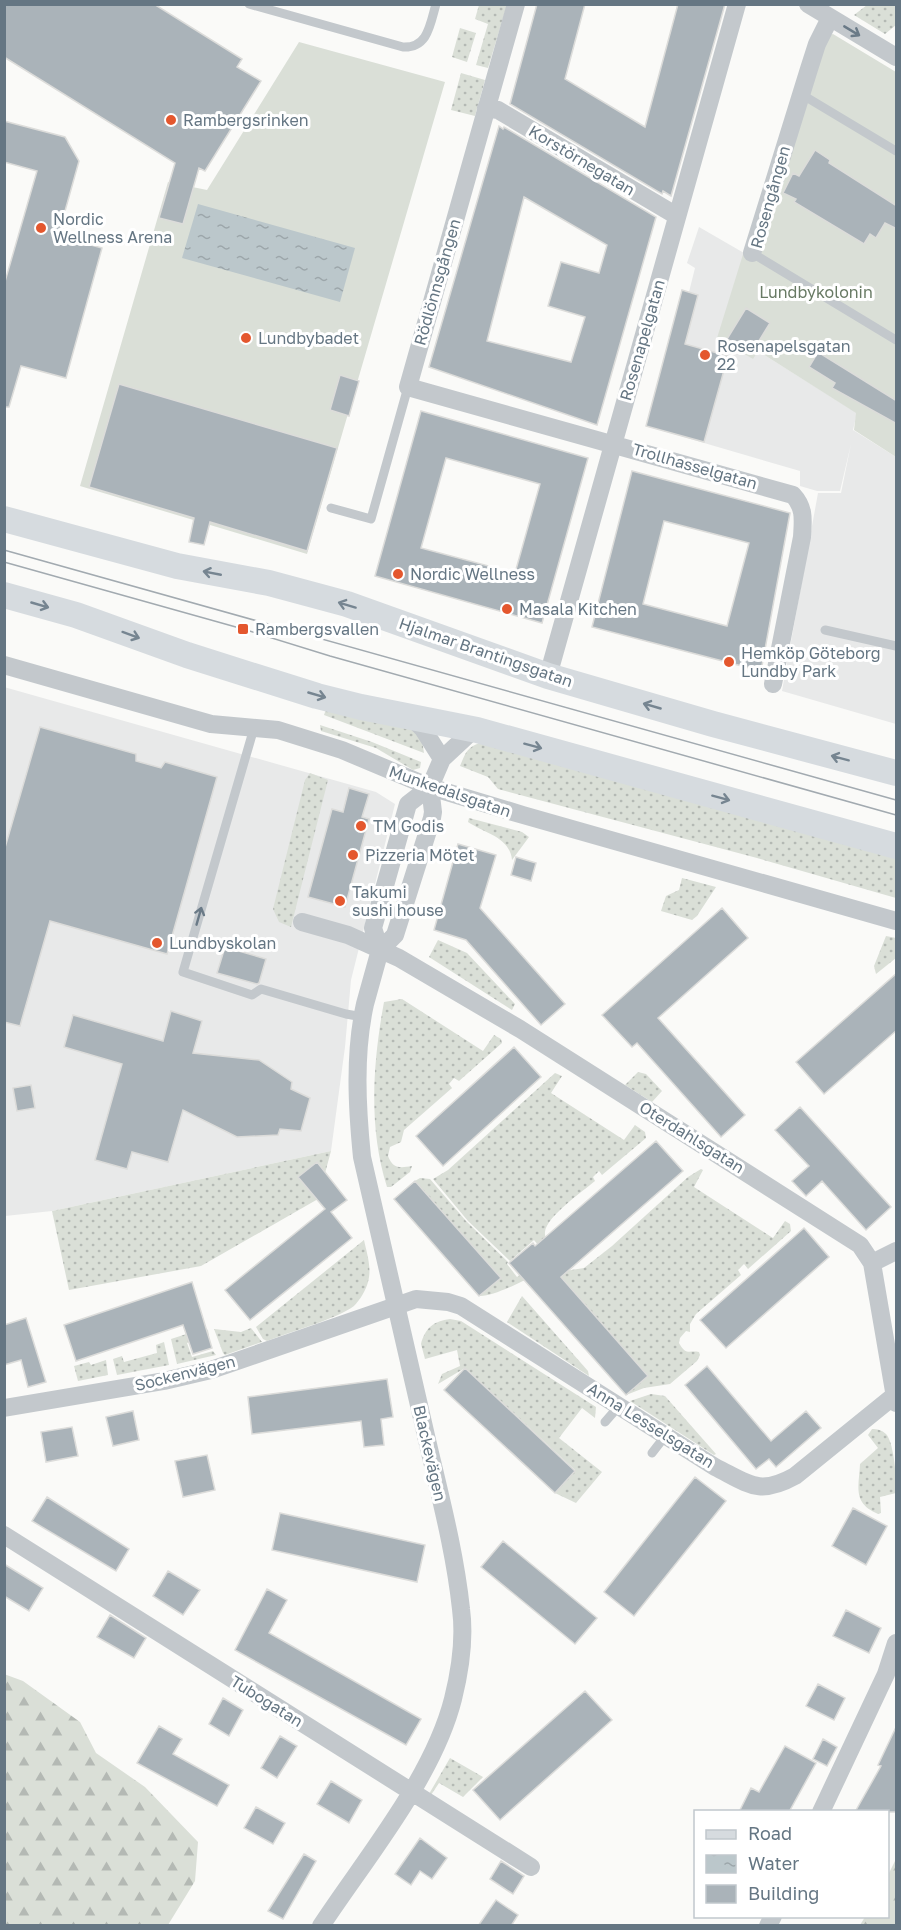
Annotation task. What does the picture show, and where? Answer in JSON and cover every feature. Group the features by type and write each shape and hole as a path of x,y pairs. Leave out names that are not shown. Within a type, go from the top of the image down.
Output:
{"main road":[{"name":"Hjalmar Brantingsgatan","path":"4,519 177,566 269,583 347,604 548,676 713,724 897,773"},
{"path":"4,595 76,615 187,655 317,696 477,730 897,846"}],"street":[{"name":"Rödlönnsgången","path":"408,387 516,4"},
{"name":"Rosenapelgatan","path":"548,676 737,4"},
{"path":"808,4 897,57"},
{"name":"Rosengången","path":"752,253 801,94 818,44 830,18"},
{"name":"Korstörnegatan","path":"486,108 498,110 677,216"},
{"name":"Trollhasselgatan","path":"408,387 793,495 800,503 804,516 802,537 773,684"},
{"name":"Munkedalsgatan","path":"4,665 211,724 278,730 342,750 430,786 523,815 897,921"},
{"path":"410,716 423,729 442,759"},
{"path":"430,786 434,812 395,935 380,950 373,928 408,804 430,786 442,759 477,730"},
{"name":"Oterdahlsgatan","path":"302,922 348,935 399,958 520,1029 860,1245 872,1263"},
{"name":"Blackevägen","path":"321,1926 410,1793 438,1741 452,1700 462,1651 462,1611 449,1539 362,1157 357,1107 359,1056 363,1017 380,950"},
{"path":"896,1399 872,1263 897,1251"},
{"name":"Anna Lesselsgatan","path":"395,1306 416,1299 429,1299 461,1306 715,1467 750,1485 765,1487 779,1485 795,1476 896,1399"},
{"name":"Sockenvägen","path":"4,1408 164,1381 212,1370 395,1306"},
{"name":"Tubogatan","path":"4,1535 410,1793 531,1867"},
{"path":"822,1810 886,1674 897,1643"}],"lane":[{"path":"249,4 411,48 423,41 426,36 436,4"},
{"path":"801,94 897,151"},
{"name":"Rosengången","path":"752,253 897,340"},
{"name":"Rödlönnsgången","path":"331,508 371,519 408,387"},
{"path":"825,630 897,646"},
{"path":"254,728 183,972 252,995 261,990 363,1017"},
{"path":"605,1422 619,1406"},
{"path":"652,1453 666,1436"}],"shaded area":[{"path":"699,227 744,253 752,359 758,351 857,413 853,430 896,457 896,724 782,691 818,493 841,493 851,444 840,491 817,491 800,486 800,471 646,426 669,339 687,323 674,319 682,290 689,292 695,268 687,263"},
{"name":"Lundbyskolan","path":"4,687 376,792 395,804 351,980 345,1047 331,1151 52,1211 5,1216"}],"green space":[{"path":"479,5 507,5 488,68 476,65 488,24 475,19"},
{"path":"867,5 896,5 896,25 885,34 854,15"},
{"path":"460,28 476,33 467,62 452,57"},
{"name":"Lundbykolonin","path":"833,34 896,72 896,457 854,430 856,413 758,351 753,359 717,338 809,42"},
{"name":"Lundbybadet","path":"299,42 445,82 307,554 80,486 168,182 207,190"},
{"path":"461,73 485,80 475,116 451,110"},
{"path":"327,706 412,728 422,740 424,753 324,715"},
{"path":"320,725 372,742 421,762 420,768 413,770 376,748 321,731"},
{"path":"480,743 896,858 896,898 757,858 498,789 488,777 460,766 469,749"},
{"path":"310,773 328,780 291,927 279,922 273,909 305,780"},
{"path":"469,818 522,832 529,837 512,860 507,846 468,822"},
{"path":"682,878 716,887 692,920 661,911 666,896 679,890"},
{"path":"886,936 896,938 896,958 876,974 874,966"},
{"path":"438,940 467,953 515,1004 512,1010 429,957"},
{"path":"402,999 483,1051 494,1035 501,1039 502,1043 459,1081 454,1078 449,1084 452,1088 404,1130 401,1142 390,1147 388,1156 392,1163 400,1167 412,1166 410,1172 391,1187 387,1187 377,1141 375,1071 384,1002"},
{"path":"638,1072 646,1074 662,1091 652,1102 625,1085"},
{"path":"555,1073 562,1076 551,1093 624,1140 635,1125 645,1132 646,1138 602,1175 599,1171 593,1177 595,1181 552,1219 547,1226 545,1236 554,1255 553,1263 505,1289 486,1296 479,1296 500,1278 415,1181 420,1178 430,1179 466,1221 508,1262 507,1264 517,1277 546,1255 534,1240 510,1261 468,1221 433,1179 448,1170"},
{"path":"331,1151 318,1199 201,1266 69,1290 52,1211"},
{"path":"703,1170 694,1187 773,1238 785,1221 790,1224 791,1231 748,1269 744,1264 738,1270 741,1275 696,1314 690,1324 690,1332 686,1331 679,1343 686,1351 699,1352 697,1361 670,1384 644,1388 626,1395 647,1375 559,1275 565,1271 584,1268 612,1246 688,1177"},
{"path":"364,1240 369,1261 369,1277 364,1292 354,1306 312,1325 267,1341 263,1339 256,1327"},
{"path":"522,1296 588,1371 589,1376 507,1322"},
{"path":"450,1319 461,1321 596,1407 595,1418 582,1408 559,1438 602,1472 576,1503 555,1493 575,1470 465,1368 438,1384 442,1374 460,1366 457,1350 425,1359 421,1344 431,1326"},
{"path":"205,1328 209,1336 187,1343 192,1357 213,1351 216,1355 177,1364 171,1339"},
{"path":"251,1328 262,1342 225,1355 223,1353 214,1329 241,1332"},
{"path":"164,1342 169,1365 117,1375 113,1359 122,1356 124,1362 157,1353 156,1345"},
{"path":"106,1360 108,1375 78,1381 74,1366 89,1362 91,1365"},
{"path":"651,1394 665,1396 716,1454 714,1455 630,1401"},
{"path":"872,1429 883,1432 889,1438 895,1471 896,1493 880,1497 881,1513 878,1514 864,1505 858,1487 860,1464 878,1448 868,1435"},
{"path":"4,1674 23,1681 80,1722 96,1753 145,1787 198,1842 195,1881 168,1925 5,1925"},
{"path":"450,1758 483,1777 463,1797 439,1783 431,1795 429,1794"},
{"path":"896,1859 896,1925 860,1925 864,1918 889,1918 889,1873"}],"water":[{"path":"198,204 355,248 340,302 182,258"}],"building":[{"name":"Rambergsrinken","path":"4,4 154,4 242,59 237,67 261,81 205,171 199,168 183,224 159,218 175,163 4,57"},
{"path":"537,4 585,4 565,79 645,127 678,4 725,4 671,196 663,191 662,194 510,104"},
{"name":"Nordic Wellness Arena","path":"4,121 65,137 79,161 58,236 102,248 66,378 21,366 9,407 4,407 4,285 37,171 4,162"},
{"path":"499,126 656,217 597,425 429,367","holes":["524,197 607,245 599,273 561,262 548,306 585,317 571,362 487,341"]},
{"path":"815,150 830,160 829,163 897,206 897,229 885,223 876,238 870,234 864,244 794,202 796,199 783,193 793,173 799,176"},
{"path":"682,290 698,295 685,344 728,356 704,442 646,426"},
{"path":"746,308 770,323 751,354 727,339"},
{"path":"818,352 897,401 897,424 832,388 835,383 809,367"},
{"path":"340,375 359,381 349,416 330,410"},
{"path":"119,384 337,448 307,551 210,522 204,545 189,542 194,518 89,487"},
{"path":"421,411 588,458 542,623 375,576","holes":["446,458 540,484 515,573 421,548"]},
{"path":"632,471 790,513 761,671 592,627","holes":["664,521 749,543 727,626 643,604"]},
{"path":"40,727 136,754 136,761 161,768 165,762 217,777 167,954 50,921 20,1026 4,1022 4,851"},
{"path":"349,788 369,794 362,817 369,819 345,907 308,897 332,809 343,812"},
{"path":"458,844 496,855 480,908 565,1004 541,1025 466,940 434,930"},
{"path":"516,857 536,863 531,881 511,875"},
{"path":"722,908 748,938 658,1018 745,1115 721,1137 637,1043 632,1047 602,1015"},
{"path":"225,947 266,959 259,983 217,973"},
{"path":"897,973 897,1030 824,1094 796,1062"},
{"path":"171,1011 202,1021 193,1053 259,1060 292,1082 291,1089 310,1098 301,1131 280,1129 278,1135 237,1137 183,1110 168,1162 132,1152 127,1169 95,1160 122,1064 64,1047 73,1015 163,1041"},
{"path":"514,1047 541,1077 443,1166 416,1136"},
{"path":"31,1085 35,1108 17,1111 13,1088"},
{"path":"800,1107 891,1207 866,1230 822,1181 806,1196 792,1181 809,1166 775,1130"},
{"path":"656,1141 683,1171 561,1277 648,1376 626,1395 509,1263 533,1243 535,1246"},
{"path":"317,1162 347,1200 331,1212 352,1238 250,1320 225,1290 325,1209 298,1177"},
{"path":"415,1181 501,1278 479,1296 394,1199"},
{"path":"804,1228 829,1257 726,1348 700,1320"},
{"path":"192,1282 212,1348 193,1354 183,1325 76,1361 64,1325"},
{"path":"26,1318 46,1382 28,1387 21,1360 4,1365 4,1325"},
{"path":"707,1366 771,1441 806,1411 821,1428 776,1467 769,1459 756,1469 685,1385"},
{"path":"465,1368 575,1471 555,1493 444,1390"},
{"path":"387,1379 393,1417 381,1419 384,1445 364,1447 361,1421 252,1434 248,1397"},
{"path":"133,1411 139,1440 113,1446 106,1417"},
{"path":"72,1427 78,1456 46,1462 41,1432"},
{"path":"207,1455 215,1490 183,1497 175,1461"},
{"path":"695,1477 726,1501 634,1616 604,1592"},
{"path":"47,1497 129,1549 116,1571 32,1521"},
{"path":"853,1508 887,1526 866,1565 832,1546"},
{"path":"280,1513 425,1545 417,1582 272,1550"},
{"path":"503,1541 597,1618 575,1644 481,1567"},
{"path":"4,1564 43,1588 29,1611 4,1596"},
{"path":"168,1571 200,1590 183,1615 153,1596"},
{"path":"267,1589 287,1600 269,1633 421,1719 406,1745 235,1650"},
{"path":"846,1610 881,1628 869,1653 833,1636"},
{"path":"110,1615 146,1638 134,1658 97,1637"},
{"path":"818,1684 845,1698 834,1720 806,1706"},
{"path":"585,1691 612,1720 500,1820 473,1790"},
{"path":"223,1698 243,1710 229,1736 209,1724"},
{"path":"897,1725 897,1812 856,1810 881,1766 878,1765"},
{"path":"159,1726 182,1739 173,1754 229,1785 217,1806 137,1763"},
{"path":"280,1736 297,1746 277,1778 261,1768"},
{"path":"823,1739 837,1747 827,1766 813,1759"},
{"path":"785,1746 816,1763 790,1810 740,1810 751,1788 759,1792"},
{"path":"331,1781 362,1800 349,1823 317,1804"},
{"path":"256,1807 285,1823 273,1844 244,1828"},
{"path":"420,1838 447,1858 432,1879 420,1871 411,1885 395,1874"},
{"path":"304,1854 316,1861 283,1919 268,1911"},
{"path":"501,1861 524,1876 513,1894 490,1879"},
{"path":"496,1900 518,1915 511,1926 478,1926"}],"tram line":[{"path":"4,550 896,800"},
{"path":"4,562 896,815"}],"place":[{"name":"Rambergsrinken","path":"171,120"},
{"name":"Nordic Wellness Arena","path":"41,228"},
{"name":"Lundbybadet","path":"246,338"},
{"name":"Rosenapelsgatan 22","path":"705,355"},
{"name":"Nordic Wellness","path":"398,574"},
{"name":"Masala Kitchen","path":"507,609"},
{"name":"Rambergsvallen","path":"243,629"},
{"name":"Hemköp Göteborg Lundby Park","path":"729,662"},
{"name":"TM Godis","path":"361,826"},
{"name":"Pizzeria Mötet","path":"353,855"},
{"name":"Takumi sushi house","path":"340,901"},
{"name":"Lundbyskolan","path":"157,943"}]}
